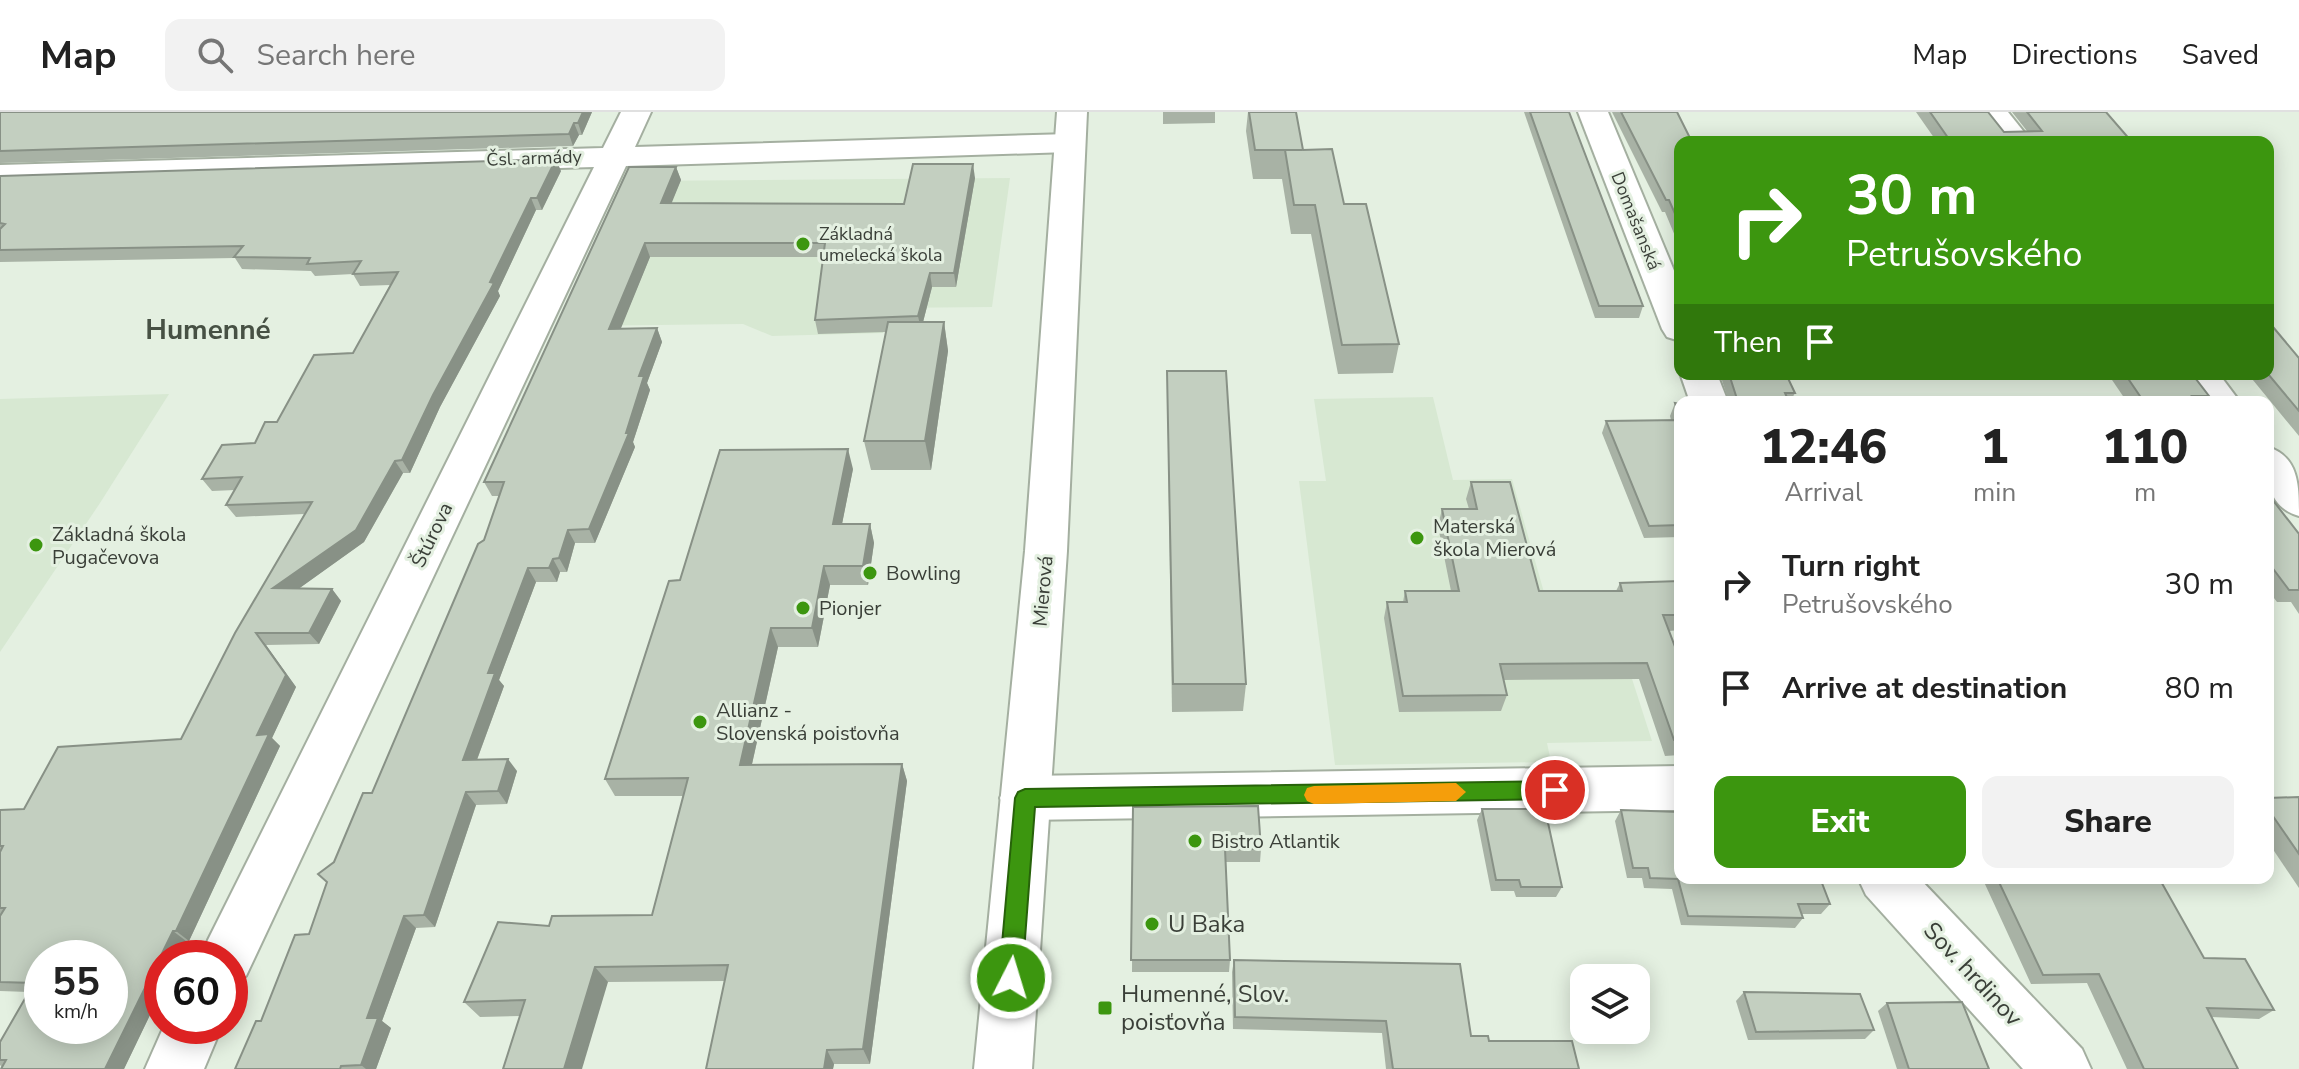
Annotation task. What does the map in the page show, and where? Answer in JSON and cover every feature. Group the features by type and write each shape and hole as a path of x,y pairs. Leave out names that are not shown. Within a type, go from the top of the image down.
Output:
{"street":[{"name":"Štúrova","path":"236,940 636,112"},
{"name":"Mierová","path":"1003,1069 1046,551 1072,112"},
{"name":"Domašanská","path":"1593,112 1674,314"},
{"path":"1992,112 2011,136"},
{"name":"Čsl. armády","path":"0,175 1069,143"},
{"path":"2204,380 2216,396"},
{"path":"2274,469 2299,501"},
{"path":"1025,798 1674,788"},
{"name":"Sov. hrdinov","path":"1890,884 2062,1069"},
{"path":"174,1069 186,1044"}],"shaded area":[{"name":"Základná umelecká škola","path":"1010,178 992,307 885,308 883,333 772,336 743,324 569,326 634,181"},
{"name":"Základná škola Pugačevova","path":"169,394 100,503 0,652 0,399"},
{"name":"Materská škola Mierová","path":"1433,397 1453,480 1512,479 1545,596 1605,595 1652,741 1547,743 1551,762 1335,765 1299,481 1326,481 1314,399"}],"building":[{"path":"0,112 583,112 569,134 0,151"},
{"path":"1249,112 1296,112 1303,150 1332,149 1344,204 1366,204 1399,344 1342,345 1315,205 1294,205 1285,150 1255,150"},
{"path":"1530,112 1569,112 1643,306 1599,306"},
{"path":"1621,112 1677,112 1689,136 1674,136 1674,211 1669,200 1666,200"},
{"path":"1930,112 1988,112 2004,132 2042,131 2027,112 2106,112 2127,136 1947,136"},
{"path":"556,159 537,198 531,198 490,282 494,283 433,395 402,460 395,461 356,530 273,588 332,589 309,633 256,633 286,675 257,735 269,734 176,931 169,940 144,940 144,990 128,1022 128,940 24,940 24,983 0,982 0,916 5,908 0,908 0,852 3,846 0,846 0,810 24,809 58,747 181,739 235,633 312,502 226,505 242,477 202,479 222,445 255,443 265,422 277,422 314,355 353,353 398,272 353,274 361,261 307,264 310,258 234,257 243,246 0,250 0,229 5,224 0,223 0,176"},
{"path":"913,164 973,164 954,273 930,273 918,316 815,320 825,243 645,243 609,329 657,328 639,376 644,376 626,433 629,433 589,529 568,530 559,558 553,559 549,568 528,568 488,673 495,673 463,760 508,759 498,791 466,792 424,915 404,916 367,1018 378,1018 361,1065 341,1066 340,1069 235,1069 256,1021 261,1021 295,935 309,934 327,882 318,874 334,862 363,793 372,793 478,544 484,540 504,482 484,482 629,167 676,167 661,203 904,204"},
{"path":"888,322 944,322 925,441 864,441"},
{"path":"2274,328 2299,358 2299,411 2273,380"},
{"path":"1167,371 1226,371 1246,684 1173,684"},
{"path":"1731,380 1789,380 1795,393 1785,393 1786,396 1736,396"},
{"path":"2129,380 2197,380 2209,396 2192,396 2140,396"},
{"path":"1674,420 1674,525 1649,526 1606,421"},
{"path":"848,449 833,524 870,524 863,566 824,566 812,628 771,628 740,765 902,764 863,1049 827,1050 824,1069 706,1069 728,965 595,967 564,1069 503,1069 525,1000 464,1002 498,922 549,926 552,916 652,915 688,778 605,779 669,581 680,580 720,450"},
{"path":"1471,482 1510,482 1539,591 1622,591 1620,583 1674,581 1674,615 1663,615 1674,644 1674,740 1647,663 1500,664 1507,695 1403,696 1387,602 1407,602 1405,591 1459,591 1442,509 1477,509"},
{"path":"2274,502 2299,534 2299,590 2289,590 2274,570"},
{"path":"2299,797 2299,854 2274,818 2274,798"},
{"path":"1258,806 1261,849 1225,849 1230,960 1131,960 1133,807"},
{"path":"1482,809 1545,809 1562,887 1521,887 1519,880 1496,880"},
{"path":"1621,810 1674,812 1674,879 1650,878 1648,868 1633,868"},
{"path":"1679,884 1822,884 1830,904 1798,904 1803,918 1688,916"},
{"path":"2000,884 2162,884 2204,958 2245,959 2274,1010 2207,1008 2238,1069 2144,1069 2099,974 2043,975"},
{"path":"1234,960 1460,964 1471,1036 1488,1036 1489,1041 1570,1041 1579,1069 1393,1069 1386,1021 1235,1017"},
{"path":"1744,992 1860,994 1874,1030 1756,1032"},
{"path":"24,1000 24,1044 117,1044 105,1069 1,1069 6,1060 0,1060 0,1042"},
{"path":"1962,1002 1989,1069 1909,1069 1887,1003"}],"slow traffic":[{"path":"1314,795 1456,792"}],"place":[{"name":"Základná umelecká škola","path":"803,244"},
{"name":"Materská škola Mierová","path":"1417,538"},
{"name":"Základná škola Pugačevova","path":"36,545"},
{"name":"Bowling","path":"870,573"},
{"name":"Pionjer","path":"803,608"},
{"name":"Allianz - Slovenská poisťovňa","path":"700,722"},
{"name":"Bistro Atlantik","path":"1195,841"},
{"name":"U Baka","path":"1152,924"},
{"name":"Humenné, Slov. poisťovňa","path":"1105,1008"}],"district":[{"name":"Humenné","path":"208,330"}],"route":[{"path":"1011,978 1025,798 1555,790"}]}
